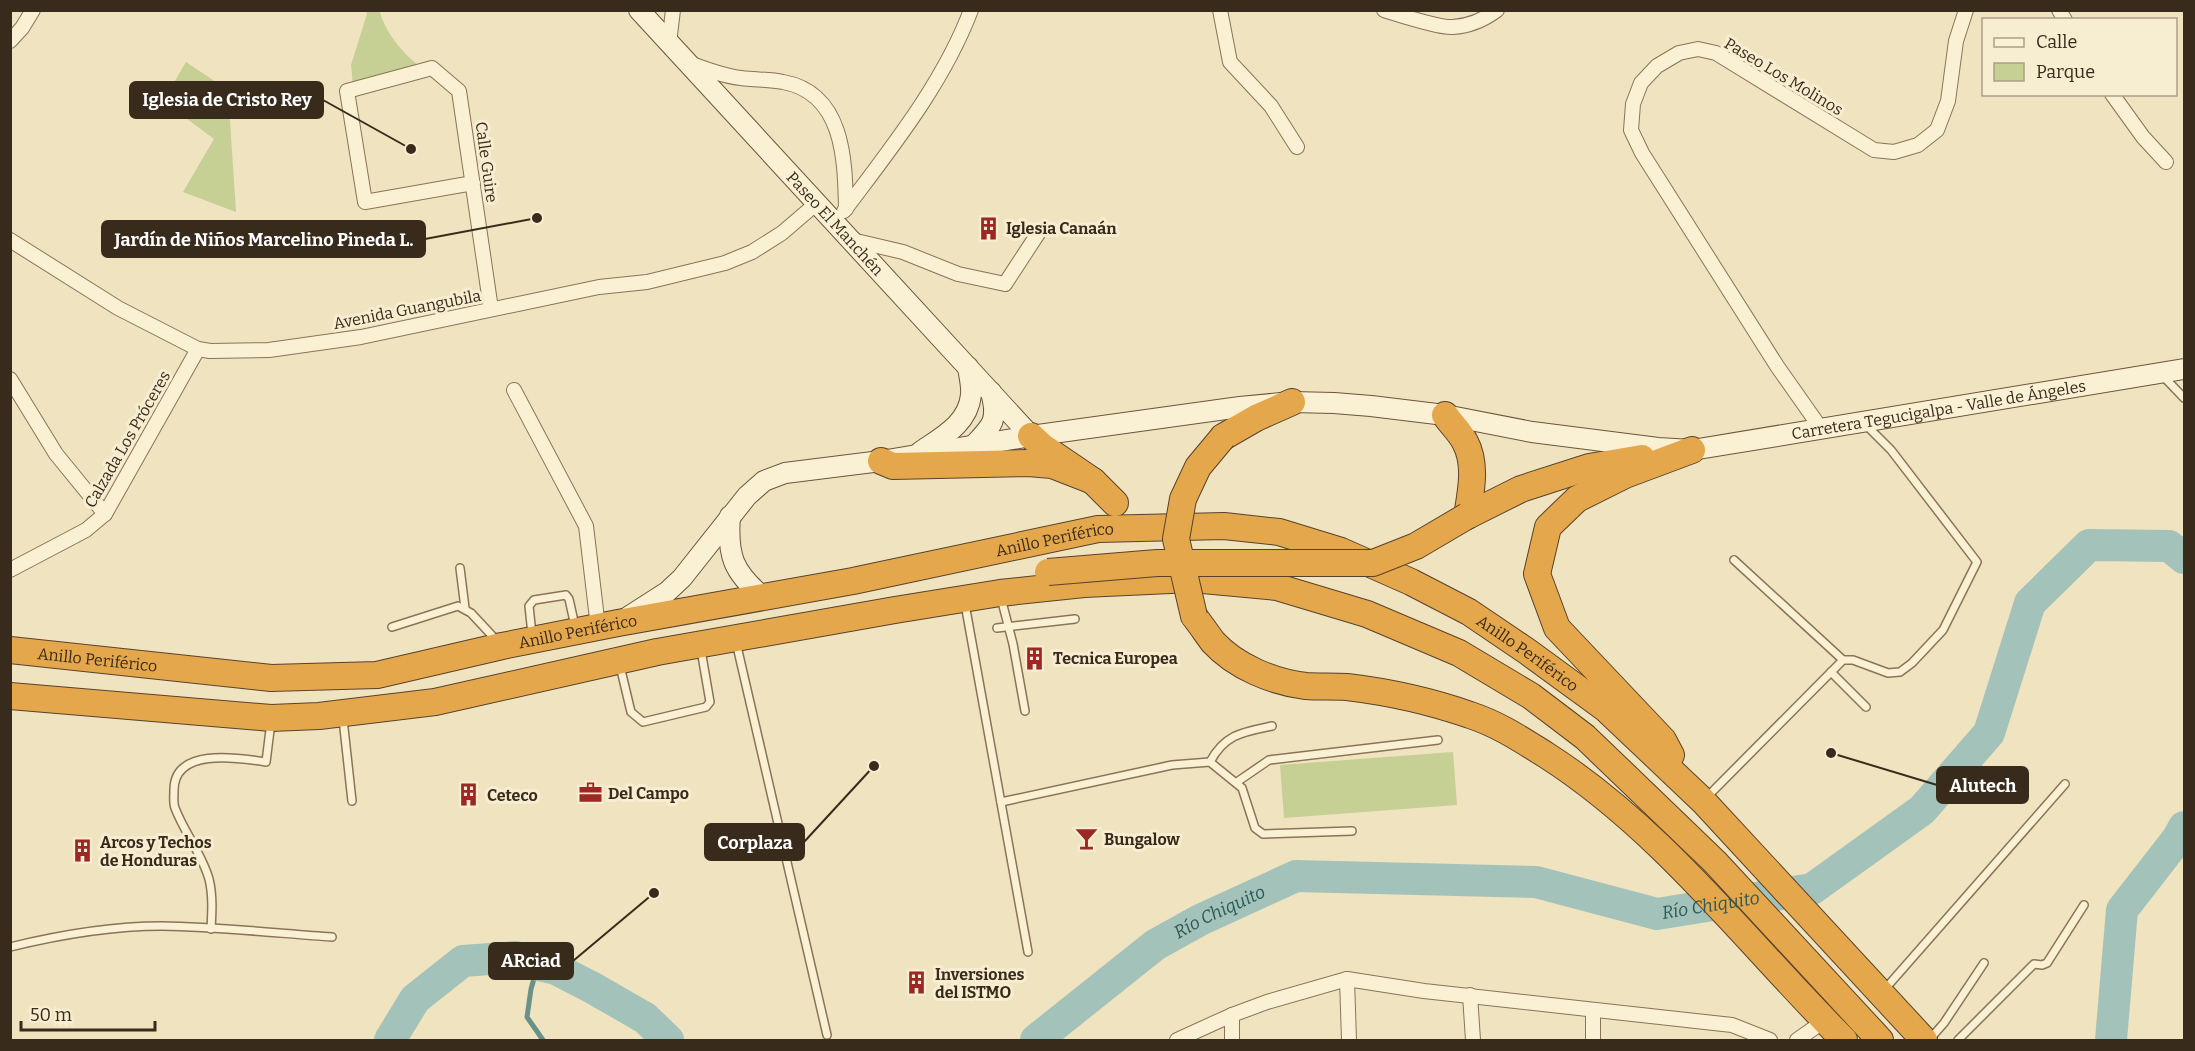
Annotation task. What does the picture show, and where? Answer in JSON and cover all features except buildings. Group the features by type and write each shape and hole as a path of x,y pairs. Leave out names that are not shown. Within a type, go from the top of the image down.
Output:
{"highway":[{"path":"1292,402 1256,418 1223,437 1198,467 1183,499 1176,539 1194,616 1214,643 1234,660 1265,676 1305,686 1345,687 1409,696 1473,716 1513,734 1562,765 1600,793 1691,876 1776,971 1844,1041"},
{"path":"1445,415 1465,442 1472,467 1467,516"},
{"path":"1031,436 1043,447 1093,481 1114,503"},
{"path":"895,610 958,590 1048,572 1157,563 1373,563 1416,546 1467,516 1521,489 1589,467 1692,450"},
{"path":"1692,450 1625,475 1577,499 1548,527 1537,574 1557,627 1663,740 1695,793"},
{"path":"881,461 893,466 1028,463 1052,465 1093,481"},
{"name":"Anillo Periférico","path":"10,650 271,678 377,675 502,646 853,581 1098,529 1224,526 1279,532 1341,551 1411,582 1469,612 1606,709 1695,793 1926,1041"},
{"name":"Anillo Periférico","path":"10,696 271,718 331,714 435,702 700,645 1000,593 1084,584 1212,580 1277,587 1367,614 1459,653 1531,696 1585,737 1715,862 1880,1041"},
{"path":"10,662 236,685 271,678"},
{"path":"10,686 331,714"}],"main road":[{"name":"Paseo El Manchén","path":"639,10 817,203 840,216 852,240 1031,436"},
{"path":"914,455 952,430 964,418 971,395 968,367"},
{"name":"Carretera Tegucigalpa - Valle de Ángeles","path":"598,627 649,605 675,585 747,496 764,481 785,473 881,461 1031,436 1292,402 1334,402 1445,415 1532,432 1658,448 1692,450 2184,369"},
{"path":"972,447 988,429 996,411 991,392"},
{"path":"730,516 729,546 732,560 746,583 764,598"}],"street":[{"path":"10,41 22,28 33,10"},
{"path":"840,216 943,71 963,32 971,10"},
{"path":"1220,10 1230,62 1272,106 1298,147"},
{"path":"1384,10 1452,27 1483,20 1497,10"},
{"name":"Paseo Los Molinos","path":"1822,430 1777,366 1642,153 1630,130 1633,104 1641,83 1658,66 1679,53 1698,49 1716,52 1874,150 1894,152 1918,144 1937,130 1948,101 1956,41 1966,10"},
{"path":"669,43 673,11"},
{"path":"686,62 712,72 731,76 786,82 816,96 836,124 845,164 840,216"},
{"name":"Calle Guire","path":"473,183 365,202 347,91 432,68 459,90 473,183 491,309"},
{"path":"2113,96 2143,136 2166,162"},
{"name":"Avenida Guangubila","path":"10,240 118,308 198,349 210,351 269,350 361,337 599,287 647,282 725,263 752,252 782,233 817,203"},
{"path":"852,240 903,252 958,274 1005,284 1039,232"},
{"name":"Calzada Los Próceres","path":"10,570 86,530 105,514 198,349"},
{"path":"10,379 56,454 105,514"},
{"path":"514,390 586,526 598,627"},
{"path":"1347,980 1349,1041"},
{"path":"1177,1041 1232,1015 1267,1002 1347,980 1424,991 1732,1025 1770,1041"},
{"path":"1470,995 1473,1041"},
{"path":"1593,1010 1593,1041"},
{"path":"1232,1015 1232,1041"},
{"path":"1797,1041 1824,1021"}],"lane":[{"path":"2160,373 2184,398"},
{"path":"1734,560 1843,660 1853,660 1888,673 1900,672 1912,663 1943,630 1977,562 1891,450 1864,422"},
{"path":"460,568 465,608"},
{"path":"1000,593 1025,711"},
{"path":"533,640 529,606 534,600 566,594 598,627"},
{"path":"964,599 1028,952"},
{"path":"392,627 458,606 465,608 502,646"},
{"path":"997,628 1075,619"},
{"path":"735,639 827,1035"},
{"path":"619,661 631,712 643,722 706,707 710,702 700,645"},
{"path":"1695,793 1843,660"},
{"path":"1831,672 1866,707"},
{"path":"331,714 352,801"},
{"path":"211,929 212,899 209,877 174,806 174,780 185,767 201,760 228,757 266,762 271,718"},
{"path":"1210,762 1217,749 1230,738 1241,732 1272,726"},
{"path":"1237,782 1269,760 1438,740"},
{"path":"1001,802 1172,765 1210,762 1242,788 1255,828 1263,834 1352,831"},
{"path":"1881,993 2065,784"},
{"path":"1958,1041 2034,964 2047,963 2084,904"},
{"path":"10,947 100,931 160,926 332,937"},
{"path":"1926,1041 1944,1023 1984,963"}],"green space":[{"path":"379,10 395,42 420,67 353,85 351,65 366,11"},
{"path":"186,62 228,90 236,212 183,192 214,139 163,101"},
{"path":"1453,752 1457,805 1284,818 1280,765"}],"waterway":[{"name":"Río Chiquito","path":"1036,1040 1155,945 1200,920 1296,876 1536,882 1657,914 1812,889 1922,810 1989,733 2030,603 2089,545 2169,546 2184,558"},
{"name":"Río Chiquito","path":"2111,1040 2122,910 2184,827"},
{"path":"390,1040 415,999 463,961 516,957 556,969 591,987 645,1018 668,1040"},
{"path":"538,965 531,989 527,1017 543,1040"}],"place":[{"name":"Iglesia de Cristo Rey","path":"411,149"},
{"name":"Jardín de Niños Marcelino Pineda L.","path":"537,218"},
{"name":"Iglesia Canaán","path":"988,228"},
{"name":"Tecnica Europea","path":"1035,658"},
{"name":"Alutech","path":"1831,753"},
{"name":"Corplaza","path":"874,766"},
{"name":"Del Campo","path":"590,793"},
{"name":"Ceteco","path":"469,795"},
{"name":"Bungalow","path":"1086,839"},
{"name":"Arcos y Techos de Honduras","path":"82,851"},
{"name":"ARciad","path":"654,893"},
{"name":"Inversiones del ISTMO","path":"917,983"}]}
